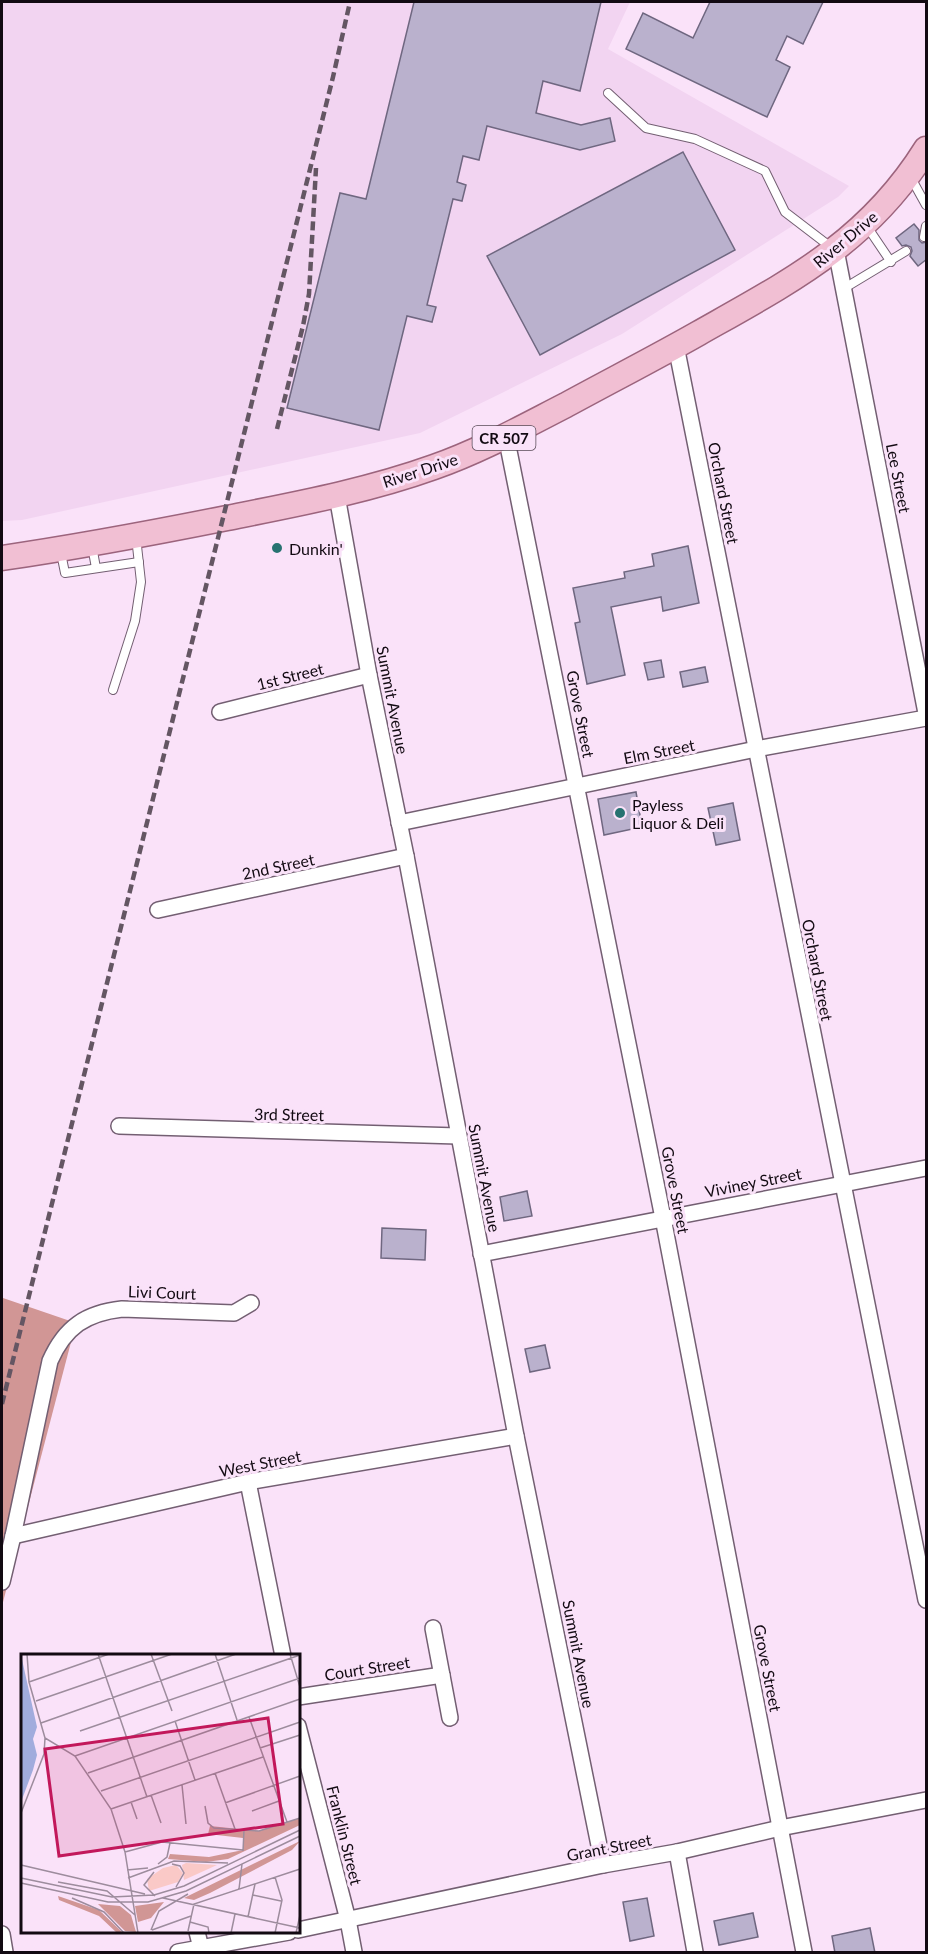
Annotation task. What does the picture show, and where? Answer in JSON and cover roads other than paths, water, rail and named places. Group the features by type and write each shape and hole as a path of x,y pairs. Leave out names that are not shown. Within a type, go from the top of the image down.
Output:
{"main road":[{"name":"River Drive","path":"2,558 136,536 338,496 435,467 506,436 795,278 836,250 879,211 910,176 927,149"}],"street":[{"name":"Lee Street","path":"836,250 927,716"},
{"name":"Orchard Street","path":"676,345 927,1600"},
{"name":"Grove Street","path":"506,436 663,1218 804,1953"},
{"name":"Summit Avenue","path":"338,496 369,675 406,856 458,1137 603,1865"},
{"name":"1st Street","path":"220,712 369,675"},
{"name":"Elm Street","path":"399,823 577,785 927,716"},
{"name":"2nd Street","path":"158,910 406,856"},
{"name":"3rd Street","path":"119,1126 458,1137"},
{"name":"Viviney Street","path":"481,1254 927,1168"},
{"name":"Livi Court","path":"13,1536 50,1361 57,1346 73,1327 88,1317 122,1308 234,1313 251,1303"},
{"name":"West Street","path":"13,1536 248,1482 516,1436"},
{"path":"248,1482 283,1654"},
{"path":"2,1582 13,1536"},
{"path":"433,1628 450,1718"},
{"name":"Court Street","path":"300,1697 442,1675"},
{"name":"Franklin Street","path":"300,1734 348,1920 354,1953"},
{"name":"Grant Street","path":"300,1930 603,1865 677,1852 780,1828 927,1800"},
{"path":"677,1852 695,1953"},
{"path":"197,1933 201,1948"},
{"path":"178,1953 284,1933"},
{"path":"2,1934 5,1953"}],"lane":[{"path":"608,93 646,128 695,139 765,171 785,212 836,250"},
{"path":"910,176 927,205"},
{"path":"866,223 891,262"},
{"path":"924,237 927,226"},
{"path":"843,289 906,251"},
{"path":"112,690 135,621 141,582 136,536"},
{"path":"92,544 96,568"},
{"path":"60,549 65,573 139,562"}],"railway":[{"path":"2,1404 350,2"},
{"path":"277,429 309,294 316,168"}],"place":[{"name":"Dunkin'","path":"277,548"},
{"name":"Payless Liquor & Deli","path":"620,813"}]}
